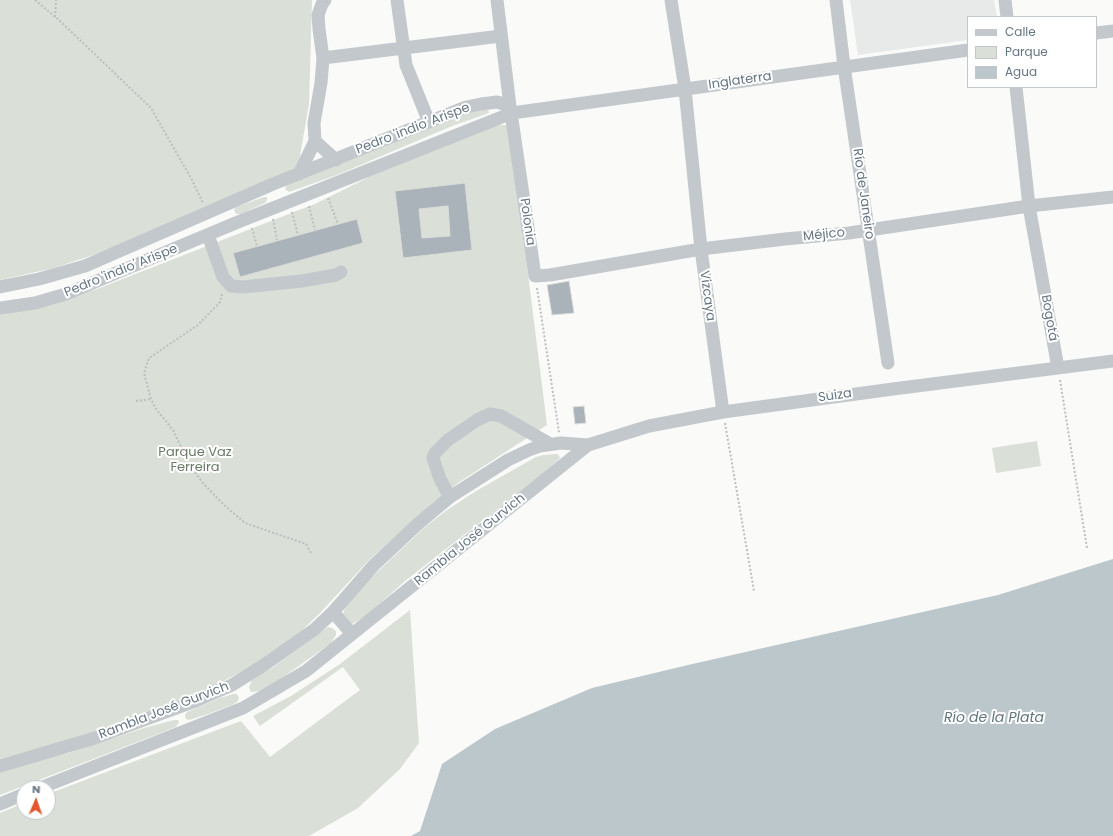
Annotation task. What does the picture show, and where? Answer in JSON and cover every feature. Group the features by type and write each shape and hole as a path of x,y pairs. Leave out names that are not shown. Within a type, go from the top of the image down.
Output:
{"street":[{"path":"300,174 315,141 314,123 321,83 323,58 318,15 325,0"},
{"path":"397,0 406,65 429,122"},
{"name":"Polonia","path":"497,0 535,276"},
{"name":"Vizcaya","path":"671,0 684,89 701,250 723,412"},
{"name":"Río de Janeiro","path":"836,0 844,66 888,363"},
{"path":"1005,0 1007,16"},
{"path":"1097,33 1113,31"},
{"path":"323,58 501,36"},
{"name":"Inglaterra","path":"511,109 684,89 967,50"},
{"name":"Bogotá","path":"1016,88 1028,206 1058,368"},
{"name":"Pedro 'indio' Arispe","path":"0,287 39,279 85,266 273,184 466,108 480,104 497,102 511,109"},
{"name":"Pedro 'indio' Arispe","path":"0,308 35,302 66,294 511,109"},
{"path":"315,141 336,160"},
{"path":"273,184 280,205"},
{"name":"Méjico","path":"535,276 550,275 701,250 868,230 1028,206 1113,197"},
{"path":"230,203 244,219"},
{"path":"208,235 223,277 231,286 243,287 302,281 341,272"},
{"name":"Suiza","path":"555,443 588,445 649,426 723,412 893,388 1113,361"},
{"path":"450,497 440,479 433,458 435,453 448,440 477,420 490,414 501,416 555,443"},
{"name":"Rambla José Gurvich","path":"0,766 95,738 193,702 232,685 264,665 308,634 333,612 374,565 420,522 450,497 508,460 529,450 555,443"},
{"name":"Rambla José Gurvich","path":"56,782 243,708 306,671 588,445"},
{"path":"333,612 352,634"},
{"path":"0,804 16,797"}],"path":[{"path":"35,0 151,108 192,180 208,213"},
{"path":"55,17 56,0"},
{"path":"324,187 338,224"},
{"path":"306,195 315,230"},
{"path":"280,205 298,235"},
{"path":"277,240 280,205"},
{"path":"244,219 257,246"},
{"path":"535,276 555,443"},
{"path":"228,283 224,287 220,302 198,325 149,358 144,373 151,399 156,409 173,430 189,464 213,494 229,510 245,523 306,544 312,555"},
{"path":"1058,368 1087,548"},
{"path":"136,401 151,399"},
{"path":"723,412 754,591"}],"shaded area":[{"path":"850,0 994,0 997,16 967,16 967,40 858,55"}],"green space":[{"path":"0,0 312,0 309,104 297,173 108,250 54,268 0,280"},
{"path":"488,110 489,113 452,126 337,175 289,192 285,189 287,184 470,112"},
{"name":"Parque Vaz Ferreira","path":"507,125 547,425 458,483 434,502 370,559 319,614 296,636 254,665 183,700 128,721 67,741 0,759 0,311 53,301 97,289 317,203 371,176 493,126"},
{"path":"267,197 265,203 241,214 236,214 234,210 236,207"},
{"path":"1037,441 1041,466 996,473 992,448"},
{"path":"558,454 560,458 551,467 405,581 367,615 352,624 344,619 343,614 346,605 356,592 426,526 476,491 536,457"},
{"path":"410,610 419,743 400,769 358,808 309,836 0,836 0,813 16,806 16,820 56,820 56,791 241,721 270,757 360,690 343,667 260,726 253,716 291,696 340,664"},
{"path":"328,627 336,631 336,635 331,643 269,687 251,692 249,688 252,679 272,668"},
{"path":"233,694 237,694 239,698 237,702 232,705 189,720 186,719 185,715 187,712"},
{"path":"174,720 178,720 179,722 176,727 39,780 16,780 16,789 0,795 0,770 68,753 144,728"}],"water":[{"name":"Río de la Plata","path":"1113,559 1113,836 411,836 420,831 442,764 495,729 592,688 998,595"}],"building":[{"path":"465,183 472,250 403,258 395,191","holes":["448,206 450,236 422,238 419,209"]},
{"path":"357,219 363,243 240,277 233,253"},
{"path":"569,281 574,313 552,315 547,285"},
{"path":"584,406 586,423 575,424 573,407"}]}
